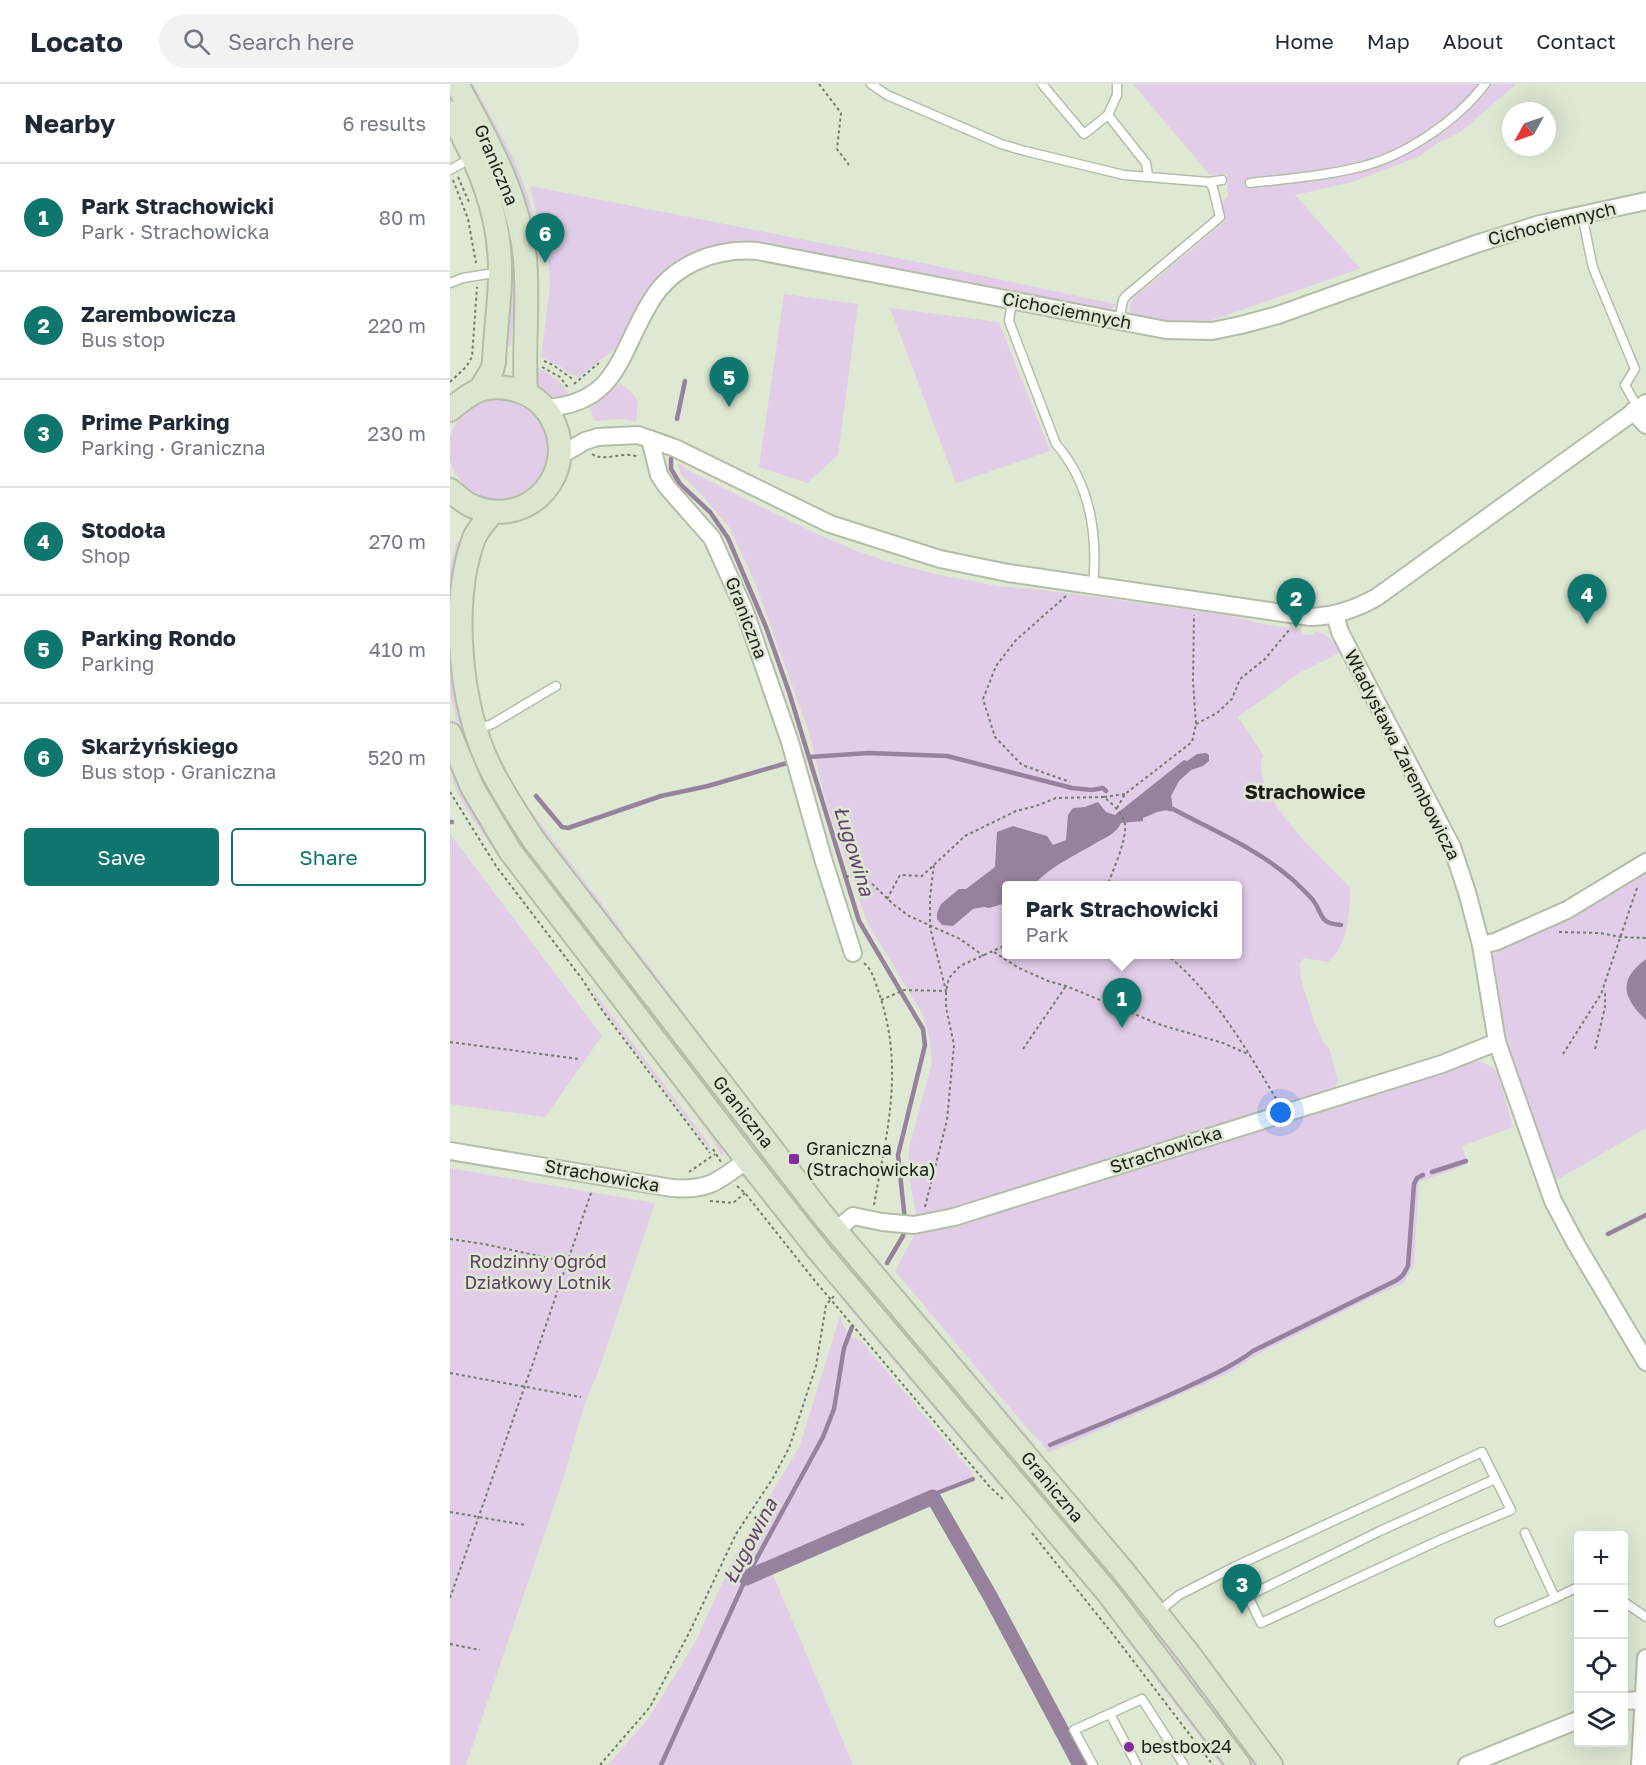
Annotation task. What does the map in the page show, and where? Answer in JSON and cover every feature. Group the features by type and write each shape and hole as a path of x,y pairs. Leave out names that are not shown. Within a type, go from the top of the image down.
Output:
{"main road":[{"name":"Graniczna","path":"457,84 508,183 520,229 525,261 526,393"},
{"name":"Graniczna","path":"450,112 474,156 494,211 499,242 500,272 494,362 481,388"},
{"path":"450,410 465,397 481,388 502,386 526,393 546,408 558,430 561,455 553,480 538,499 516,510 493,512 470,506 450,490"},
{"name":"Graniczna","path":"493,512 473,541 463,578 460,650 466,698 476,730 490,767 506,797 533,839 835,1231 1117,1563 1271,1765"},
{"name":"Graniczna","path":"450,734 472,787 510,851 818,1250 1108,1593 1239,1765"}],"street":[{"name":"Cichociemnych","path":"546,408 575,404 601,387 621,363 649,304 665,283 691,263 723,252 757,251 1119,321 1185,332 1212,331 1278,315 1476,244 1540,224 1646,201"},
{"path":"561,455 585,441 598,437 630,435 650,439 675,448 830,524 906,550 1008,573 1311,617 1335,615 1361,606 1377,597 1639,407 1646,425"},
{"name":"Graniczna","path":"650,439 659,475 712,538 744,609 790,742 853,953"},
{"name":"Władysława Zarembowicza","path":"1335,615 1340,632 1452,847 1481,945 1497,1042 1553,1201 1646,1362"},
{"path":"1481,945 1495,942 1567,910 1643,870"},
{"name":"Strachowicka","path":"835,1231 853,1216 893,1223 919,1224 954,1217 1442,1064 1497,1042"},
{"name":"Strachowicka","path":"450,1151 689,1189 711,1185 747,1160"},
{"path":"1640,1765 1646,1658"},
{"path":"1628,1701 1643,1700"},
{"path":"1467,1765 1574,1722"}],"lane":[{"path":"871,84 887,95 1001,144 1113,172 1209,182 1222,180"},
{"path":"1042,84 1084,134 1108,114 1117,95 1117,84"},
{"path":"1250,183 1299,178 1361,167 1398,152 1437,131 1485,84"},
{"path":"1108,114 1146,164 1148,176"},
{"path":"451,171 474,156"},
{"path":"1119,321 1123,300 1126,296 1220,217 1215,195 1209,182"},
{"path":"1582,215 1593,268 1635,369 1625,385 1639,407"},
{"path":"450,283 463,278 500,272"},
{"path":"1012,301 1009,321 1056,444 1069,459 1091,512 1094,537 1093,586"},
{"path":"476,730 492,724 556,686"},
{"path":"1157,1614 1179,1595 1234,1567 1482,1452 1511,1510 1442,1539 1261,1623 1234,1567"},
{"path":"1248,1596 1380,1531 1495,1479"},
{"path":"1525,1533 1555,1598"},
{"path":"1499,1622 1574,1589"},
{"path":"1628,1605 1646,1617"},
{"path":"1093,1765 1074,1730 1142,1699 1184,1765"},
{"path":"1110,1714 1137,1765"}],"path":[{"path":"819,84 841,113 837,149 849,165"},
{"path":"451,171 471,207"},
{"path":"450,382 470,362 474,347 477,276 468,219 451,171"},
{"path":"541,360 553,365 574,380"},
{"path":"535,364 560,377 573,397"},
{"path":"590,451 597,457 628,454 640,457"},
{"path":"1070,782 1022,765 995,737 983,699 996,666 1016,640 1072,591"},
{"path":"1118,810 1125,794 1192,742 1196,724 1193,681 1194,608"},
{"path":"1196,724 1216,713 1232,699 1240,679 1265,659 1289,630 1291,615"},
{"path":"887,898 900,875 922,876 965,836 1016,811 1056,798 1125,794"},
{"path":"1104,797 1118,810 1125,823 1123,838 1108,881"},
{"path":"934,864 930,897 930,927 946,991"},
{"path":"1563,1054 1604,988 1643,870"},
{"path":"839,879 855,874 863,875 909,916 960,939 984,956"},
{"path":"1557,932 1600,933 1646,938"},
{"path":"919,1224 948,1108 954,1045 946,1007 949,978 960,966 1002,947"},
{"path":"993,951 1002,957"},
{"path":"853,953 868,966 890,1033 893,1085 872,1220"},
{"path":"1005,959 1048,981 1066,986 1161,1025 1223,1043 1250,1055"},
{"path":"1171,959 1213,999 1285,1112"},
{"path":"582,979 602,1010 710,1153"},
{"path":"1023,1049 1066,986"},
{"path":"1595,1049 1605,1007 1604,988"},
{"path":"881,1000 904,990 946,991"},
{"path":"450,1042 579,1059"},
{"path":"715,1154 723,1164"},
{"path":"730,1185 736,1186 745,1193 875,1352 989,1486 1009,1505"},
{"path":"450,1598 591,1192"},
{"path":"450,1239 567,1262"},
{"path":"600,1765 650,1707 689,1633 736,1534 773,1478 789,1448 816,1366 827,1303"},
{"path":"450,1373 581,1396"},
{"path":"450,1512 525,1524"},
{"path":"1031,1533 1115,1637 1213,1765"},
{"path":"450,1644 480,1650"}],"green space":[{"path":"468,84 473,84 513,158 534,218 537,239"},
{"path":"1133,84 1516,84 1461,132 1439,142 1420,156 1352,182 1295,195 1359,269 1204,323 1168,322 1134,316 1130,311 1135,297 1225,221 1222,202 1228,197 1227,174 1210,175"},
{"path":"530,186 903,259 1116,304 1109,312 755,243 717,245 676,263 628,325 616,348 578,378 541,357 550,287 549,266"},
{"path":"508,213 516,268 511,346 504,346 504,214"},
{"path":"784,294 858,304 838,455 807,483 759,467"},
{"path":"890,308 999,322 1050,451 956,483"},
{"path":"531,365 559,381 569,397 553,396 543,390"},
{"path":"620,383 634,395 638,402 636,421 620,419 595,421 590,409"},
{"path":"499,399 518,403 534,414 545,430 549,449 545,468 534,484 518,495 499,499 480,495 464,484 453,468 449,449 453,430 464,414 480,403"},
{"path":"678,463 691,472 817,534 889,562 997,586 1228,615 1267,625 1301,629 1301,634 1314,635 1314,631 1333,641 1341,652 1299,673 1238,717 1263,755 1261,769 1273,800 1297,833 1350,888 1344,938 1335,955 1328,962 1304,958 1300,963 1301,980 1314,1021 1324,1044 1329,1048 1338,1081 1333,1093 1469,1061 1483,1062 1497,1071 1513,1127 1462,1146 1468,1164 1419,1182 1414,1264 1403,1284 1262,1352 1227,1374 1048,1453 895,1271 914,1236 916,1214 908,1170 909,1148 932,1062 929,1035 923,1015 867,922 824,795 809,732 754,580 729,527 681,475"},
{"path":"457,541 463,543 468,734 787,1186 782,1190 522,850 475,771 461,737 450,695 450,569"},
{"path":"450,762 722,1145 723,1155 487,840 458,793"},
{"path":"519,794 624,933 618,933 544,836 518,797"},
{"path":"450,834 602,1036 545,1117 450,1104"},
{"path":"1646,868 1646,1128 1552,1183 1500,1025 1489,960 1501,947"},
{"path":"629,940 709,1046 704,1046 627,946"},
{"path":"589,985 709,1144 710,1150 602,1008"},
{"name":"Rodzinny Ogród Działkowy Lotnik","path":"450,1168 655,1203 598,1372 585,1403 563,1479 466,1765 450,1765"},
{"path":"801,1203 1153,1623 1259,1765 1250,1765 1175,1664 795,1208"},
{"path":"855,1233 1036,1446 1028,1444 855,1237"},
{"path":"840,1297 846,1298 1047,1533 1045,1538 1023,1509 997,1483"},
{"path":"840,1316 847,1332 861,1341 974,1475 768,1563 853,1765 608,1765 648,1719 696,1641 733,1559 800,1445"},
{"path":"1116,1626 1122,1626 1227,1765 1221,1765"}],"shaded area":[{"path":"1206,753 1209,755 1209,761 1191,770 1179,781 1171,796 1173,809 1157,812 1143,818 1143,821 1121,823 1110,835 1055,867 1038,881 1002,881 1002,904 973,909 953,926 942,925 937,919 941,904 959,889 966,889 995,867 997,832 1013,826 1047,836 1053,845 1066,840 1068,815 1073,808 1085,807 1098,802 1106,812 1115,815 1184,760 1187,761 1197,754"},
{"path":"1646,959 1646,1020 1632,1004 1626,989 1631,974"}],"waterway":[{"path":"677,419 685,381"},
{"name":"Ługowina","path":"671,459 671,469 680,484 710,512 728,538 766,627 789,692 859,921 923,1029 925,1045 898,1155 905,1220"},
{"path":"809,757 869,753 947,756 1072,788 1092,790 1103,788 1106,791"},
{"path":"536,796 562,827 568,828 661,796 708,786 787,763"},
{"path":"1169,809 1220,833 1265,859 1293,880 1313,900 1325,920 1341,925"},
{"path":"1432,1172 1466,1161"},
{"path":"1050,1445 1204,1379 1253,1351 1397,1280 1408,1266 1414,1184 1417,1178 1423,1175"},
{"path":"1608,1234 1646,1215"},
{"name":"Ługowina","path":"887,1263 903,1236 904,1228"},
{"name":"Ługowina","path":"661,1765 746,1578 823,1437 834,1409 844,1348 852,1327"},
{"path":"933,1497 937,1493 973,1479"},
{"path":"746,1578 933,1497 990,1596 1080,1765"}],"place":[{"name":"Skarżyńskiego","path":"545,263"},
{"name":"Parking Rondo","path":"729,407"},
{"name":"Stodoła","path":"1587,624"},
{"name":"Zarembowicza","path":"1296,628"},
{"name":"Park Strachowicki","path":"1122,1028"},
{"name":"Graniczna (Strachowicka)","path":"794,1159"},
{"name":"Prime Parking","path":"1242,1614"},
{"name":"bestbox24","path":"1129,1747"}],"district":[{"name":"Strachowice","path":"1305,792"}]}
